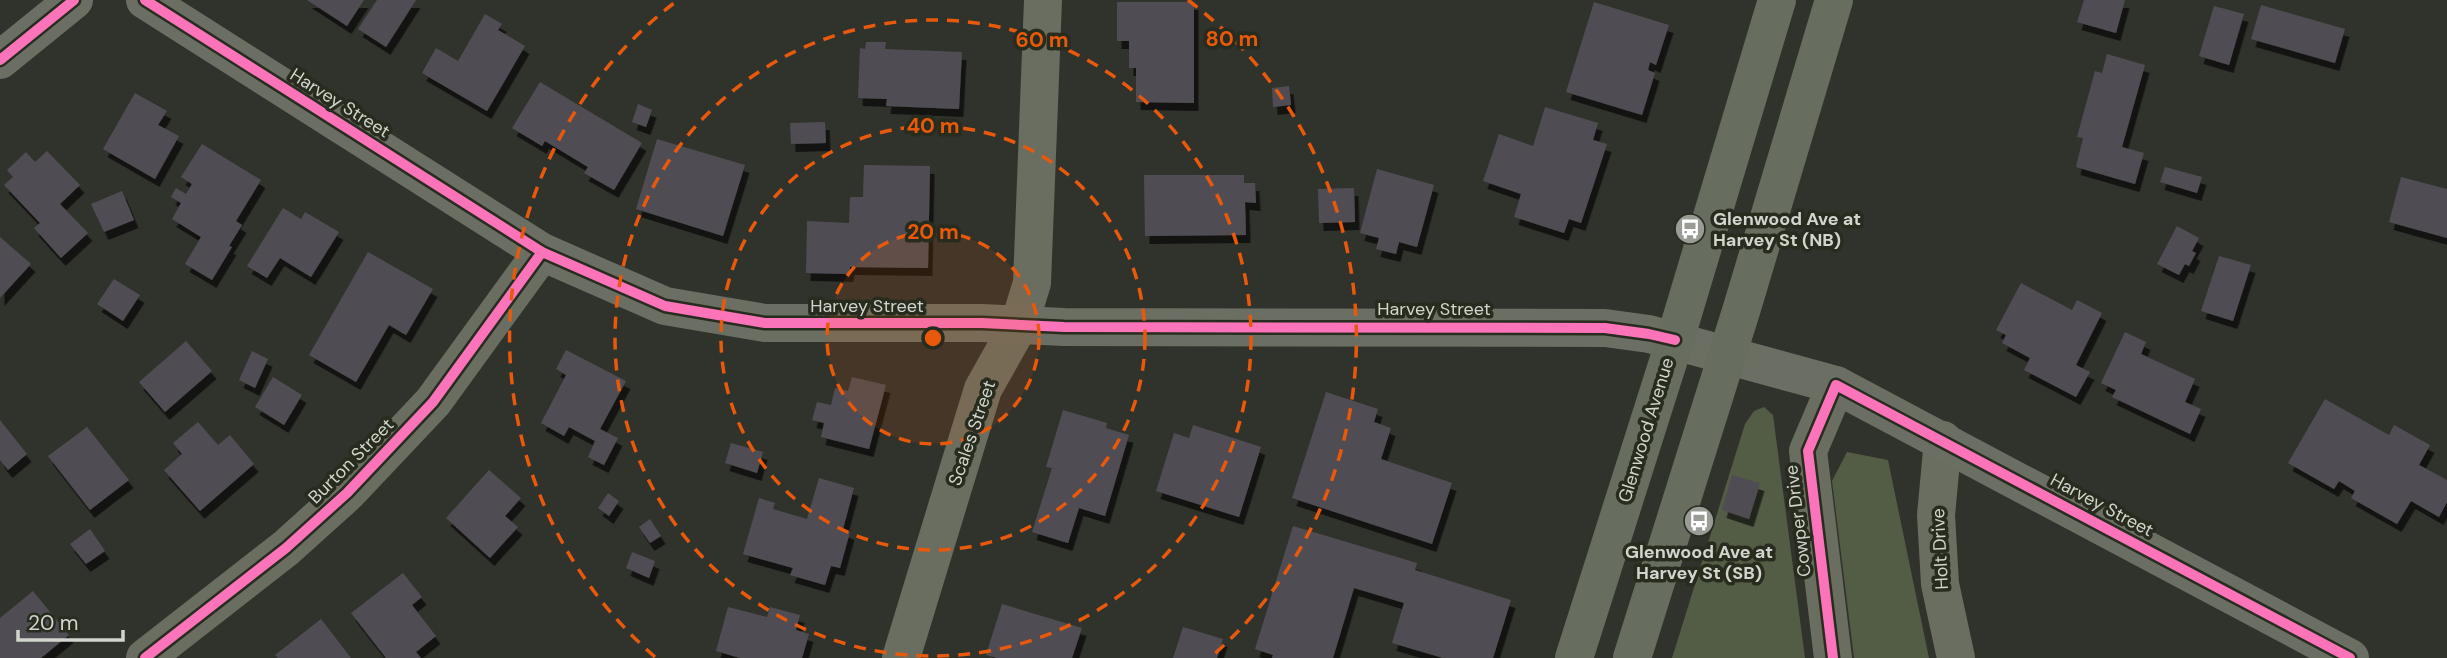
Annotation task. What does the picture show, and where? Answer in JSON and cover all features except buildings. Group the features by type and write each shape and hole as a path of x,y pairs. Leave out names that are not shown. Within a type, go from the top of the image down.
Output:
{"main road":[{"name":"Glenwood Avenue","path":"1574,658 1675,340 1777,0"},
{"path":"1632,658 1834,0"}],"street":[{"path":"0,60 74,0"},
{"name":"Harvey Street","path":"145,0 542,252 665,306 765,323 1605,328 1648,334 1836,385 2350,658"},
{"name":"Scales Street","path":"901,658 983,389 1019,325 1032,283 1043,0"},
{"name":"Burton Street","path":"145,658 286,548 347,494 433,402 542,252"},
{"name":"Cowper Drive","path":"1833,658 1808,451 1836,385"},
{"name":"Holt Drive","path":"1943,440 1936,515 1937,542 1940,584 1956,658"}],"green space":[{"path":"1764,407 1773,415 1805,658 1672,658 1745,424 1754,411"},
{"path":"1847,452 1888,460 1929,658 1854,658 1832,481"}],"cycle path":[{"path":"0,60 74,0"},
{"path":"145,0 542,252 665,306 765,323 982,323 1064,327 1605,328 1675,340"},
{"path":"145,658 286,548 347,493 433,402 542,252"},
{"path":"1833,658 1808,451 1836,385 2350,658"}],"place":[{"name":"Glenwood Ave at Harvey St (NB)","path":"1690,229"},
{"name":"Glenwood Ave at Harvey St (SB)","path":"1699,521"}]}
